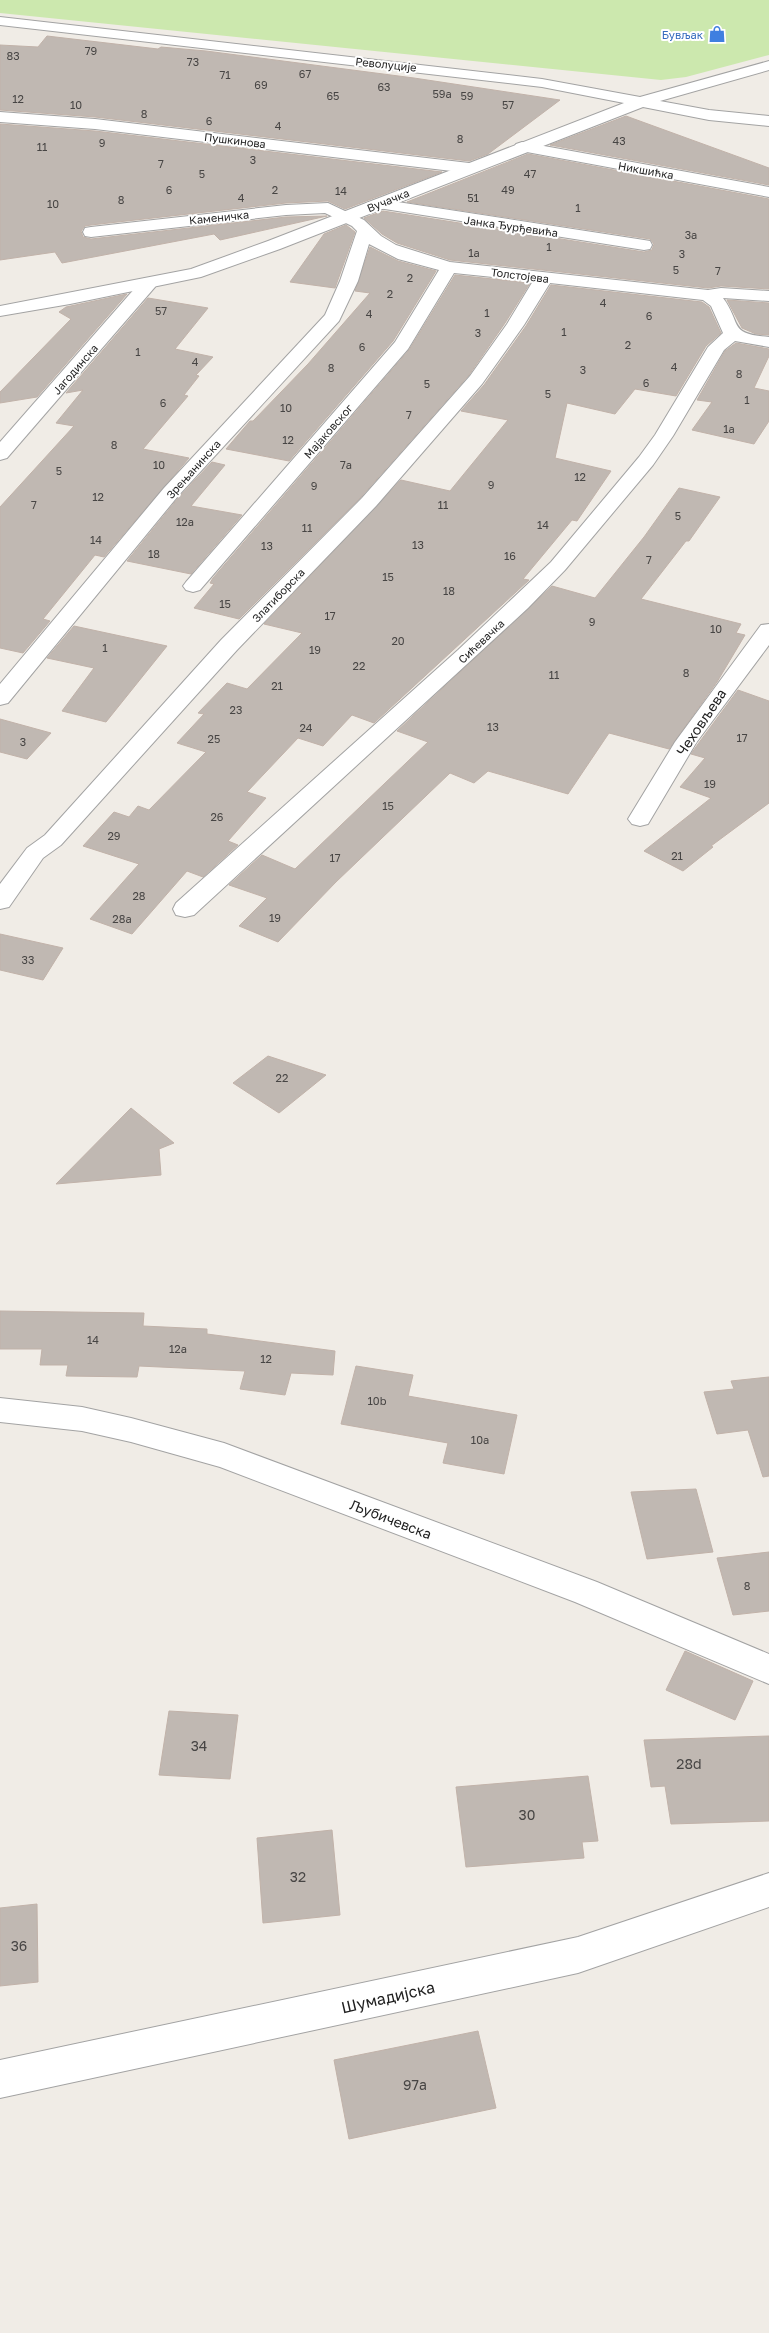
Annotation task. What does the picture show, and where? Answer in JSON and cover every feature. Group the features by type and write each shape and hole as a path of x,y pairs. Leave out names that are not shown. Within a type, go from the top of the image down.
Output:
{"street":[{"name":"Револуције","path":"0,21 532,81 709,114 769,121"},
{"name":"Вучачка","path":"0,311 149,283 195,272 246,255 644,101 769,64"},
{"name":"Пушкинова","path":"0,117 105,125 469,168"},
{"name":"Никшићка","path":"522,147 769,192"},
{"name":"Јанка Ђурђевића","path":"378,204 644,245"},
{"name":"Каменичка","path":"90,232 286,210 328,208 346,216"},
{"name":"Толстојева","path":"346,216 358,223 375,240 404,255 449,267 708,295 721,293 769,296"},
{"name":"Зрењанинска","path":"0,698 171,492 333,317 349,281 365,231"},
{"name":"Мајаковског","path":"194,586 402,345 449,267"},
{"name":"Златиборска","path":"0,901 35,854 53,840 229,645 369,502 476,380 515,325 544,278"},
{"name":"Јагодинска","path":"0,454 149,283"},
{"path":"708,295 723,309 727,325 733,333 750,340 769,342"},
{"name":"Сићевачка","path":"185,909 466,655 558,566 646,461 664,436 717,347 733,333"},
{"name":"Чеховљева","path":"640,819 686,742 769,630"},
{"name":"Љубичевска","path":"0,1410 82,1419 131,1430 224,1456 586,1592 769,1669"},
{"name":"Шумадијска","path":"0,2079 314,2014 578,1955 769,1890"}],"green space":[{"path":"0,0 769,0 769,55 686,77 661,80 0,13"}],"building":[{"path":"47,36 158,49 161,47 206,51 414,78 560,100 488,154 469,161 95,117 0,110 0,45 38,47"},
{"path":"626,116 769,168 769,185 550,145"},
{"path":"0,124 95,131 442,172 345,209 328,201 286,203 91,225 85,226 81,231 83,237 91,239 286,217 327,216 220,240 214,234 62,263 55,252 0,260"},
{"path":"528,154 769,199 769,289 721,286 708,288 450,260 397,243 382,234 364,218 383,211 644,252 652,250 654,244 650,239 407,202"},
{"path":"346,225 355,232 335,288 290,282 324,234"},
{"path":"370,247 398,261 436,271 393,341 289,461 226,449 250,421 253,421 308,364 370,293 355,291"},
{"path":"455,275 530,283 469,375 361,497 239,619 194,608 214,584 210,583 213,578 409,350"},
{"path":"551,285 702,302 709,307 721,333 706,346 676,396 635,389 615,414 567,403 555,458 611,471 577,521 572,520 523,579 529,580 374,723 352,715 323,746 298,738 247,792 266,798 228,841 238,845 203,877 187,871 132,934 90,919 139,864 83,846 114,812 129,817 138,806 149,810 206,752 177,743 204,714 198,713 227,683 247,689 302,633 264,624 401,480 450,491 508,420 461,411 484,385 526,326"},
{"path":"127,294 37,397 0,403 0,392 71,319 59,312 66,307"},
{"path":"148,298 208,308 175,349 213,357 196,375 199,376 184,395 188,396 143,449 189,458 104,557 95,555 43,619 50,621 23,653 0,648 0,507 74,426 56,423 83,390 66,393"},
{"path":"727,300 769,303 769,335 756,334 742,328"},
{"path":"736,343 769,349 769,356 754,388 769,391 769,421 754,444 692,430 712,402 697,400 725,351"},
{"path":"212,462 225,465 191,506 242,515 191,574 127,561 179,497"},
{"path":"679,488 720,497 689,541 686,541 641,599 741,624 736,633 745,635 717,682 669,749 609,733 568,794 488,771 474,783 450,773 336,882 278,942 239,926 267,898 229,885 262,855 295,869 428,742 397,731 552,586 595,598 644,537"},
{"path":"74,626 167,646 106,722 62,711 94,668 47,658"},
{"path":"738,690 769,701 769,803 711,846 713,847 683,871 644,851 711,798 680,787 705,758 691,754"},
{"path":"0,719 51,733 27,759 0,752"},
{"path":"0,934 63,948 43,980 0,970"},
{"path":"268,1056 326,1075 279,1113 233,1083"},
{"path":"131,1108 174,1143 159,1149 161,1175 56,1184"},
{"path":"0,1311 144,1313 143,1326 207,1329 207,1334 335,1351 333,1375 291,1373 285,1395 240,1389 245,1371 139,1366 137,1377 66,1376 68,1365 40,1365 42,1349 0,1349"},
{"path":"356,1366 413,1375 408,1396 517,1415 504,1474 443,1463 448,1443 341,1424"},
{"path":"769,1377 769,1476 763,1477 748,1430 717,1434 704,1392 734,1389 731,1381"},
{"path":"696,1489 713,1552 647,1559 631,1492"},
{"path":"769,1552 769,1611 733,1615 717,1558"},
{"path":"685,1651 753,1681 735,1720 666,1690"},
{"path":"169,1711 238,1715 230,1779 159,1775"},
{"path":"769,1736 769,1821 671,1824 665,1786 651,1787 644,1740"},
{"path":"588,1776 598,1841 582,1842 584,1858 466,1867 456,1787"},
{"path":"332,1830 340,1915 263,1923 257,1838"},
{"path":"37,1904 38,1982 0,1986 0,1908"},
{"path":"478,2031 496,2108 349,2139 334,2060"}],"place":[{"name":"Бувљак","path":"717,34"}]}
